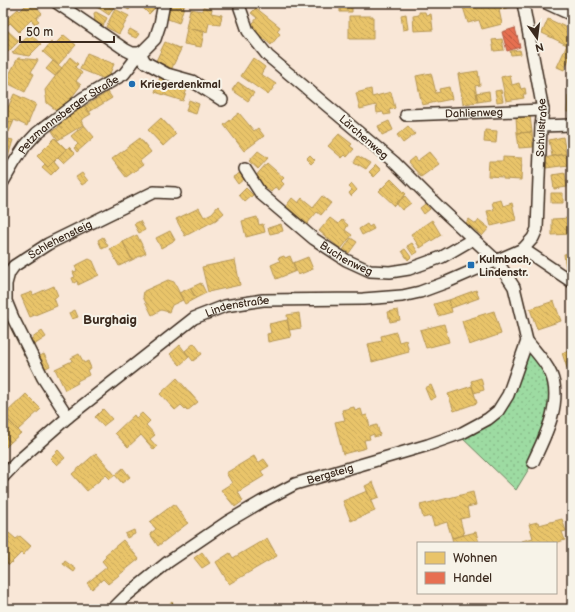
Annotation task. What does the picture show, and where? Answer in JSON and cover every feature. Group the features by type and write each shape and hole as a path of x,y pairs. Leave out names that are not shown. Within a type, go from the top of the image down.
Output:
{"street":[{"path":"57,3 126,50 132,53 140,53 145,62 168,74 192,81 222,100"},
{"name":"Petzmannsberger Straße","path":"3,182 25,146 37,133 83,98 124,74 140,53 155,39 158,33 164,3"},
{"name":"Schulstraße","path":"523,3 543,110 537,229 533,238 523,249"},
{"path":"546,3 572,14"},
{"name":"Lärchenweg","path":"240,8 248,31 268,56 394,162 497,261"},
{"name":"Dahlienweg","path":"406,115 543,110"},
{"path":"541,126 572,125"},
{"name":"Buchenweg","path":"245,169 261,194 314,239 346,260 370,271 390,272 409,268 442,257 473,238"},
{"name":"Schlehensteig","path":"68,417 43,378 6,301 6,284 9,273 14,266 48,244 154,192 175,194"},
{"path":"523,249 572,282"},
{"name":"Lindenstraße","path":"3,477 17,462 68,417 194,318 226,306 264,300 363,299 402,296 420,292 447,282 523,249"},
{"path":"497,261 514,287 527,341 542,359 551,374 555,396 553,414 546,436 533,462"},
{"name":"Bergsteig","path":"114,609 126,596 168,562 248,510 295,484 428,445 462,433 488,419 498,411 508,395 527,341"}],"green space":[{"path":"527,341 551,374 553,414 533,462 516,490 458,434 498,411"}],"building: Wohnen":[{"path":"28,3 33,3 42,13 36,18 39,21 35,24 31,20 19,32 10,23 7,26 3,22 18,9 20,11"},
{"path":"90,3 103,3 100,9"},
{"path":"103,3 116,3 109,15 100,9"},
{"path":"118,3 134,3 129,10"},
{"path":"134,3 151,3 155,8 149,14 140,5"},
{"path":"170,3 185,3 179,23 165,18"},
{"path":"340,3 352,3 352,12 340,12"},
{"path":"479,3 513,3 514,6 499,10 502,24 482,29 479,20 468,23 463,7"},
{"path":"203,7 212,9 211,13 222,15 220,25 209,23 207,32 186,28 190,9 202,11"},
{"path":"256,8 280,27 277,31 280,34 271,45 250,27 257,18 251,13"},
{"path":"115,9 129,16 119,34 106,27"},
{"path":"96,12 107,18 103,26 95,22 94,13"},
{"path":"419,12 425,12 426,15 431,14 433,30 414,31 413,16 419,15"},
{"path":"406,14 408,29 403,30 401,15"},
{"path":"349,16 373,16 373,39 349,39"},
{"path":"548,19 572,30 567,45 542,33"},
{"path":"187,28 204,32 201,47 184,44"},
{"path":"6,29 19,41 8,52 3,47 3,32"},
{"path":"130,29 139,34 136,38 127,34"},
{"path":"30,34 41,44 29,56 12,53"},
{"path":"64,35 76,45 58,65 43,52 51,42 54,45"},
{"path":"502,39 504,50 494,51 492,40"},
{"path":"165,42 181,49 171,70 155,63"},
{"path":"567,45 572,47 572,52 564,70 557,67"},
{"path":"520,50 521,54 511,55 510,51"},
{"path":"87,53 114,64 107,80 80,69"},
{"path":"70,57 78,64 75,67 82,73 76,81 81,85 60,113 47,103 45,90"},
{"path":"18,58 38,60 31,72 34,74 25,92 5,82"},
{"path":"253,58 265,67 261,74 276,84 268,95 241,76"},
{"path":"53,61 62,68 55,76 46,69"},
{"path":"478,71 480,85 475,86 478,102 463,104 458,74"},
{"path":"431,73 436,93 440,92 439,89 449,87 452,99 422,105 416,76"},
{"path":"510,75 512,85 519,83 521,89 525,88 526,94 523,94 524,98 506,101 501,77"},
{"path":"160,77 188,86 183,101 155,92"},
{"path":"238,82 254,93 248,101 232,90"},
{"path":"371,89 372,97 391,92 395,108 389,110 390,114 384,115 383,112 377,113 376,105 360,109 356,93"},
{"path":"501,90 503,101 497,102 495,91"},
{"path":"489,91 490,100 478,102 476,93"},
{"path":"108,92 112,98 89,112 85,106"},
{"path":"14,94 36,104 27,126 14,120 13,123 3,119"},
{"path":"568,96 572,97 572,112 567,112"},
{"path":"189,100 199,104 196,114 186,111"},
{"path":"85,106 91,114 81,120 83,125 58,140 52,131 59,127 57,123"},
{"path":"239,113 254,131 258,128 264,136 244,151 224,125"},
{"path":"530,116 532,132 517,133 516,117"},
{"path":"161,118 176,134 163,146 148,130"},
{"path":"3,119 13,123 9,132 3,130"},
{"path":"389,121 393,130 382,135 378,126"},
{"path":"84,125 94,137 77,152 74,148 78,144 71,136"},
{"path":"408,126 415,134 403,143 397,135"},
{"path":"485,130 497,131 496,143 484,142"},
{"path":"532,132 533,147 519,148 517,133"},
{"path":"339,134 352,144 350,146 354,149 347,157 345,155 342,158 328,146"},
{"path":"563,137 566,154 552,156 549,140"},
{"path":"3,138 13,140 5,167 3,167"},
{"path":"55,138 66,149 48,167 37,156"},
{"path":"140,138 151,152 140,161 143,165 126,177 112,159"},
{"path":"69,147 75,153 64,163 58,157"},
{"path":"258,151 268,158 258,169 249,161"},
{"path":"429,152 439,164 421,177 408,162 414,157 417,161"},
{"path":"566,154 568,165 546,168 544,158"},
{"path":"310,155 315,160 311,164 306,159"},
{"path":"358,156 370,163 366,169 354,162"},
{"path":"503,157 522,158 521,180 488,176 489,161 503,161"},
{"path":"54,161 59,167 51,175 42,167 45,164 48,167"},
{"path":"267,163 284,178 281,181 284,184 279,190 275,187 271,192 254,178"},
{"path":"376,165 381,170 374,177 369,172"},
{"path":"82,173 88,181 82,185 76,177"},
{"path":"240,173 244,179 238,184 233,177"},
{"path":"565,173 567,187 554,189 552,175"},
{"path":"391,179 406,194 395,206 379,191"},
{"path":"352,184 357,190 351,196 349,193 352,190 349,187"},
{"path":"246,188 253,195 245,202 239,195"},
{"path":"551,193 563,193 563,203 551,203"},
{"path":"322,196 331,203 321,215 317,212 307,224 286,206 292,198 298,203 302,198 313,207"},
{"path":"405,196 411,203 402,210 396,203"},
{"path":"501,200 503,206 512,203 516,220 491,226 487,211 494,210 492,202"},
{"path":"425,204 430,209 424,214 420,208"},
{"path":"218,206 224,213 216,220 185,236 176,219 199,208 204,217 212,213"},
{"path":"257,217 259,225 263,224 265,232 246,237 242,221"},
{"path":"330,218 338,224 342,220 348,225 345,230 352,235 341,249 319,231"},
{"path":"571,218 571,234 552,235 552,219"},
{"path":"469,219 476,224 479,220 489,228 482,236 466,223"},
{"path":"432,220 441,235 420,248 411,234"},
{"path":"140,221 145,230 139,233 134,224"},
{"path":"281,224 283,231 270,234 268,228"},
{"path":"367,224 369,227 372,225 374,229 362,235 359,229"},
{"path":"170,231 175,240 161,248 156,238"},
{"path":"137,235 146,253 132,260 123,242"},
{"path":"103,237 108,246 102,249 98,240"},
{"path":"351,238 357,242 349,253 343,250"},
{"path":"123,242 132,260 119,266 110,249"},
{"path":"412,243 418,252 413,255 407,246"},
{"path":"405,249 411,257 408,260 402,251"},
{"path":"572,253 572,269 566,270 564,254"},
{"path":"284,256 285,258 290,256 296,271 276,279 271,265 280,261 278,258"},
{"path":"308,257 313,269 298,275 293,263"},
{"path":"89,259 93,261 99,275 78,285 77,281 74,283 72,278 75,277 73,272 77,271 75,266"},
{"path":"235,260 240,285 208,292 202,267"},
{"path":"168,280 174,282 183,300 172,305 169,312 161,310 152,315 143,297 144,291"},
{"path":"201,283 206,293 196,298 190,288"},
{"path":"54,286 58,296 54,298 57,306 30,317 21,296 32,292 33,295"},
{"path":"190,288 196,298 185,304 179,293"},
{"path":"476,290 479,298 451,308 449,300"},
{"path":"449,300 452,312 438,316 434,304"},
{"path":"554,301 561,321 537,329 530,309"},
{"path":"75,310 78,317 72,319 69,313"},
{"path":"398,310 400,320 390,322 388,312"},
{"path":"494,311 501,334 469,345 462,321"},
{"path":"299,313 301,328 289,330 287,315"},
{"path":"287,320 291,337 268,342 267,334 271,333 269,324"},
{"path":"444,324 449,342 426,348 420,330"},
{"path":"42,331 46,337 34,345 31,339"},
{"path":"396,332 399,342 406,340 409,352 372,362 368,344 382,341 381,336"},
{"path":"194,343 202,354 193,361 185,351"},
{"path":"180,345 189,357 180,365 170,354"},
{"path":"572,350 572,367 567,368 562,353"},
{"path":"44,354 50,366 44,369 38,357"},
{"path":"79,354 84,363 88,361 91,368 87,370 89,375 77,381 78,383 65,390 55,369 72,361 71,358"},
{"path":"177,378 198,402 187,411 181,405 175,410 160,394"},
{"path":"481,378 484,390 474,393 471,381"},
{"path":"431,385 436,397 430,400 425,388"},
{"path":"472,386 477,403 454,411 448,394"},
{"path":"26,394 41,409 18,430 4,415"},
{"path":"354,407 355,411 361,409 363,416 367,415 370,427 377,425 380,435 374,437 374,434 369,436 370,439 364,440 366,448 343,454 335,422 345,420 342,410"},
{"path":"103,409 112,419 103,426 95,417"},
{"path":"142,413 150,421 146,425 155,435 150,439 157,447 154,450 141,435 128,447 115,433 134,415 136,418"},
{"path":"9,421 21,433 11,442 3,434 3,426"},
{"path":"3,434 11,442 3,450"},
{"path":"58,450 65,458 57,465 50,458"},
{"path":"96,453 115,475 110,479 106,475 87,491 72,474"},
{"path":"254,456 258,463 264,459 269,466 261,471 264,476 238,492 243,501 235,507 221,490 232,483 226,473"},
{"path":"123,468 130,477 122,483 115,475"},
{"path":"373,482 379,497 371,500 365,486"},
{"path":"367,491 375,511 351,521 343,501"},
{"path":"473,492 476,505 467,507 469,517 460,519 464,535 452,538 447,522 434,526 431,516 423,518 420,505"},
{"path":"174,504 188,523 158,546 150,534 156,529 150,522"},
{"path":"562,519 566,531 562,532 565,540 557,542 522,542 533,538 529,524 538,522 539,525"},
{"path":"134,530 135,534 127,538 125,534"},
{"path":"476,532 479,542 453,542 452,538"},
{"path":"9,533 16,539 20,536 31,546 23,555 21,553 9,565 3,559 3,540"},
{"path":"267,538 277,556 229,584 216,562 230,553 233,558"},
{"path":"123,540 139,559 108,584 103,579 92,589 87,583 107,567 102,561 106,557 105,555"},
{"path":"202,552 210,563 202,568 194,558"},
{"path":"65,561 76,569 74,572 63,564"},
{"path":"172,602 178,609 163,609"}],"building: Handel":[{"path":"515,28 520,47 507,51 502,32"}],"place":[{"name":"Kriegerdenkmal","path":"132,84"},
{"name":"Kulmbach, Lindenstr.","path":"471,265"}],"district":[{"name":"Burghaig","path":"110,319"}]}
